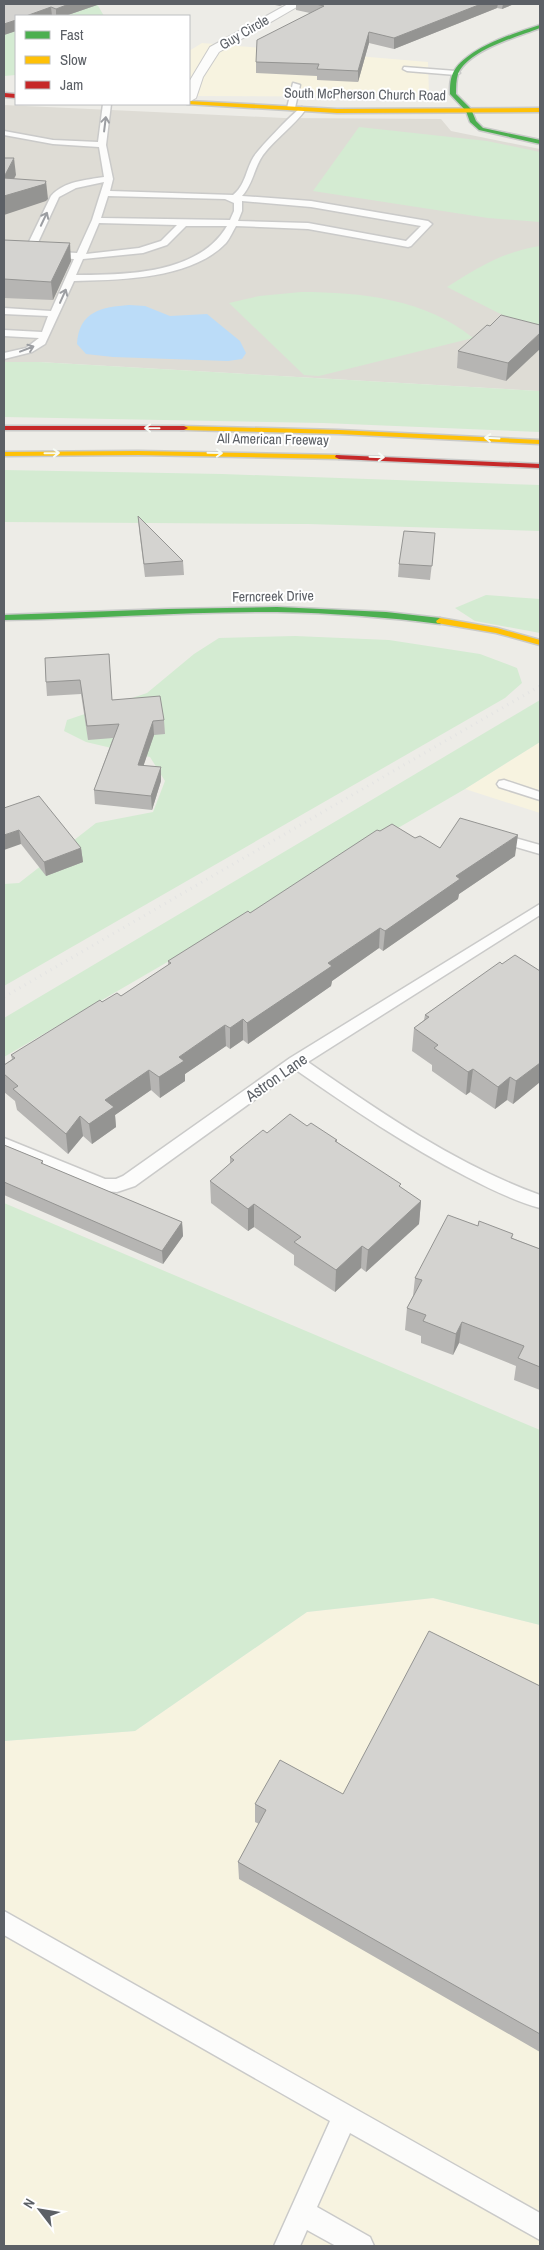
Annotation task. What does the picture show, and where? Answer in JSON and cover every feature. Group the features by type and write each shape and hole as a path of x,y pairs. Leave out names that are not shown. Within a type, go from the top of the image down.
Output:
{"main road":[{"path":"540,26 472,56 458,67 453,81 453,94 469,110 473,122 481,130 540,142"},
{"name":"South McPherson Church Road","path":"190,104 296,109 540,110"},
{"name":"All American Freeway","path":"4,428 207,429 358,433 540,442"},
{"name":"All American Freeway","path":"4,454 228,453 410,458 540,466"},
{"name":"Ferncreek Drive","path":"4,618 334,610 434,620 540,643"}],"street":[{"name":"Guy Circle","path":"190,95 197,77 214,50 296,4"}],"lane":[{"path":"407,69 456,73"},
{"path":"234,198 244,190 258,157 292,124 296,109 296,85"},
{"path":"4,356 30,350 42,342 96,220 109,179 102,145 107,105"},
{"path":"4,133 53,142 102,145"},
{"path":"109,179 76,185 59,192 55,196 30,250 37,254 79,257 119,255 164,243 184,222"},
{"path":"96,220 308,226 408,244 428,224 311,204 234,198 105,193"},
{"path":"71,278 116,278 162,271 197,259 229,234 238,211 238,202 234,198"},
{"path":"4,311 55,314"},
{"path":"4,333 45,335"},
{"path":"504,784 540,796"},
{"path":"486,833 540,850"},
{"name":"Astron Lane","path":"4,1144 88,1180 103,1185 118,1186 141,1172 296,1062 540,909"},
{"path":"296,1062 400,1132 480,1176 540,1202"},
{"path":"4,1922 540,2227"},
{"path":"287,2246 345,2116"},
{"path":"302,2213 361,2246"}],"shaded area":[{"path":"202,43 428,62 429,97 190,96 190,50"},
{"path":"4,105 284,118 441,119 451,131 540,149 540,391 39,362 4,362"},
{"path":"540,742 540,813 465,789"},
{"path":"433,1598 540,1625 540,2246 4,2246 4,1741 135,1731 307,1612"}],"green space":[{"path":"4,4 97,4 103,15 15,15 15,75 4,76"},
{"path":"359,127 487,141 540,152 540,222 488,218 313,191"},
{"path":"540,246 540,334 447,287 502,256"},
{"path":"324,292 392,300 434,314 473,338 319,376 304,375 229,303 259,296"},
{"path":"4,362 39,362 540,391 540,432 323,423 4,417"},
{"path":"4,470 222,474 540,485 540,531 308,524 4,522"},
{"path":"486,595 540,599 540,633 475,621 455,608"},
{"path":"295,636 389,640 480,654 517,668 522,683 505,698 4,986 4,884 19,883 96,823 153,812 165,781 150,757 86,742 64,731 67,720 147,693 194,654 219,638"},
{"path":"540,700 540,742 465,789 4,1057 4,1018"},
{"path":"4,1203 540,1430 540,1625 433,1598 307,1612 135,1731 4,1741"}],"water":[{"path":"145,306 170,316 207,314 240,341 246,353 242,359 228,361 113,357 86,354 77,344 82,324 87,318 110,307"}],"building":[{"path":"4,4 69,4 56,9 51,7 29,15 15,15 15,20 4,24"},
{"path":"316,4 481,4 394,38 369,32 358,71 317,69 319,64 256,62 257,40 324,6"},
{"path":"4,158 14,158 4,177"},
{"path":"4,178 46,181 45,184 4,196"},
{"path":"4,240 70,243 51,282 4,279"},
{"path":"501,315 540,325 540,333 508,363 458,351 487,325 490,326"},
{"path":"138,516 183,561 144,564"},
{"path":"404,531 435,533 432,566 399,564"},
{"path":"109,654 112,700 160,696 164,720 153,721 138,765 161,767 151,796 94,790 119,724 87,726 80,680 46,682 45,658"},
{"path":"39,796 81,848 44,862 19,830 4,835 4,808"},
{"path":"460,818 518,835 456,876 460,879 385,931 380,928 328,963 332,966 247,1023 243,1019 230,1028 225,1025 179,1057 184,1061 159,1077 149,1070 105,1100 114,1107 89,1124 80,1116 66,1134 13,1089 18,1086 4,1074 4,1065 15,1058 11,1055 100,1000 102,1002 117,993 121,996 171,963 168,961 248,911 250,913 377,830 380,831 392,824 415,838 420,836 440,848"},
{"path":"515,955 540,971 540,1063 516,1081 510,1077 498,1087 473,1069 468,1072 434,1048 438,1045 414,1028 429,1017 425,1015 500,962 502,964"},
{"path":"290,1114 307,1126 311,1123 337,1140 335,1141 401,1184 399,1186 421,1201 368,1250 362,1246 336,1270 294,1242 301,1237 254,1204 248,1209 210,1181 234,1160 230,1157 263,1130 267,1133"},
{"path":"4,1145 43,1161 41,1163 182,1222 162,1251 4,1182"},
{"path":"448,1215 478,1226 479,1221 513,1234 511,1238 540,1249 540,1367 518,1358 524,1346 462,1322 456,1334 423,1321 426,1315 407,1308 422,1280 415,1278"},
{"path":"429,1631 540,1686 540,2034 238,1862 266,1810 255,1804 280,1760 343,1794"}],"railway":[{"path":"4,997 540,686"}],"traffic: fast":[{"path":"540,26 494,44 471,56 457,71 453,82 453,94 469,110 473,122 481,129 540,142"},
{"path":"4,618 168,611 277,610 332,611 440,621"}],"traffic: slow":[{"path":"190,103 337,111 540,110"},
{"path":"184,428 339,432 540,442"},
{"path":"4,454 138,453 339,457"},
{"path":"440,621 497,631 540,643"}],"traffic: jam":[{"path":"4,95 15,96"},
{"path":"4,428 184,428"},
{"path":"339,457 540,466"}]}
